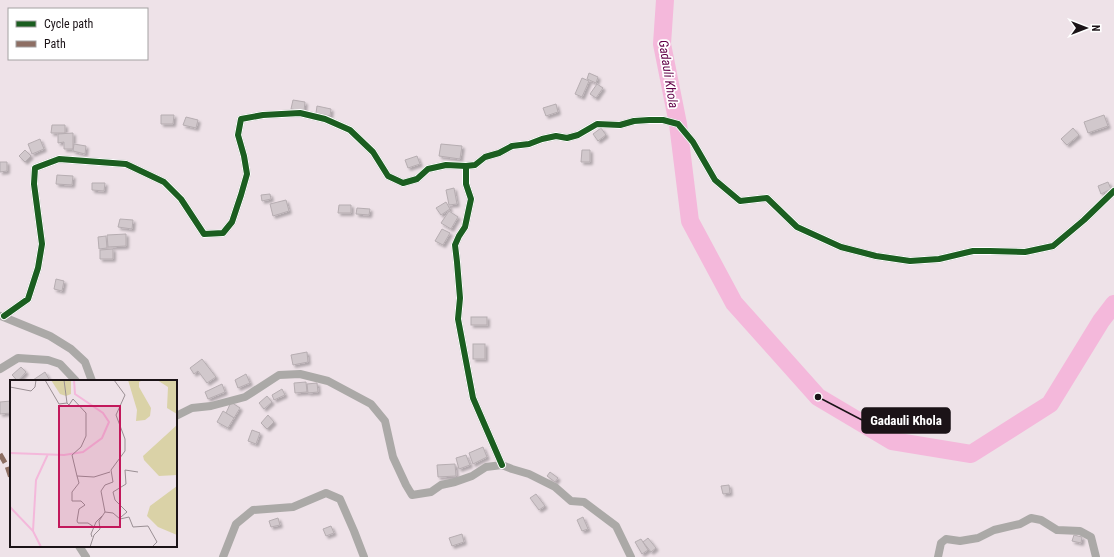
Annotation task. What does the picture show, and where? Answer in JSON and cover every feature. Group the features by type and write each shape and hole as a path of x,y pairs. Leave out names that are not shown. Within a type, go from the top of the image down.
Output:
{"street":[{"path":"2,316 28,299 38,268 42,244 34,184 35,168 59,159 126,164 164,182 181,200 204,234 223,233 232,222 247,174 238,135 241,119 263,115 300,112 325,119 350,130 373,152 388,176 404,183 417,179 428,169 446,165 475,165 485,157 499,153 512,146 529,144 556,136 568,138 578,135 597,124 620,126 634,121 663,120 678,124 693,142 715,180 740,201 767,198 797,227 819,237 841,246 869,254 910,261 939,259 973,251 1025,252 1053,246 1084,220 1114,191"},
{"path":"466,166 466,184 471,200 465,227 455,245 460,298 458,319 473,398 502,465"},
{"path":"2,316 50,336 70,349 85,362 92,380"},
{"path":"0,369 18,358 48,360 60,364 75,380"},
{"path":"177,416 192,408 211,406 245,397 280,376 300,374 328,381 371,404 385,421 393,457 412,495 431,492 441,485 472,476 486,467 502,465 529,474 554,487 571,500 584,502 616,526 631,557"},
{"path":"223,557 236,524 253,510 293,507 326,493 340,499 364,557"},
{"path":"938,557 941,542 946,540 960,541 978,538 994,530 1020,524 1031,518 1041,520 1057,530 1080,530 1091,537 1096,557"},
{"path":"76,557 79,547"},
{"path":"80,547 86,557"}],"building":[{"path":"589,73 598,77 596,83 587,79"},
{"path":"582,78 589,81 582,97 575,94"},
{"path":"597,84 603,88 596,98 590,94"},
{"path":"293,100 305,102 304,111 291,109"},
{"path":"556,104 558,112 546,116 543,108"},
{"path":"317,106 331,109 330,116 316,113"},
{"path":"161,115 174,115 173,124 161,124"},
{"path":"1104,115 1108,126 1088,133 1084,122"},
{"path":"186,117 198,120 196,128 183,125"},
{"path":"52,125 65,125 65,133 51,133"},
{"path":"601,128 606,135 598,141 593,134"},
{"path":"1073,128 1079,135 1067,145 1061,139"},
{"path":"73,133 73,149 64,149 64,142 58,143 58,134"},
{"path":"40,139 44,149 32,154 28,144"},
{"path":"74,144 86,146 85,154 73,151"},
{"path":"441,144 462,146 460,159 439,156"},
{"path":"25,150 31,156 25,162 19,156"},
{"path":"582,150 590,150 590,162 581,162"},
{"path":"417,156 420,164 408,168 405,160"},
{"path":"0,162 7,162 7,171 0,172"},
{"path":"57,175 73,176 72,185 56,184"},
{"path":"1108,182 1111,189 1101,194 1098,186"},
{"path":"92,183 105,183 104,191 92,190"},
{"path":"454,188 457,204 449,205 446,190"},
{"path":"270,194 271,199 262,201 261,195"},
{"path":"286,200 289,211 273,216 270,204"},
{"path":"446,202 450,209 441,215 436,208"},
{"path":"339,205 351,205 351,213 338,213"},
{"path":"357,208 370,209 369,215 356,214"},
{"path":"449,211 458,217 451,229 441,223"},
{"path":"120,219 133,220 132,229 118,227"},
{"path":"442,229 450,233 443,245 435,241"},
{"path":"126,234 126,246 108,247 107,235"},
{"path":"106,236 107,248 99,249 98,237"},
{"path":"113,249 113,259 100,259 100,250"},
{"path":"56,279 64,281 62,291 54,289"},
{"path":"471,317 487,317 487,325 471,325"},
{"path":"473,344 485,344 485,359 473,359"},
{"path":"307,352 308,362 293,365 291,355"},
{"path":"202,359 216,377 207,383 198,371 194,374 190,368"},
{"path":"21,367 26,372 19,380 12,375"},
{"path":"45,372 49,379 48,380 33,380"},
{"path":"246,374 250,383 238,388 235,380"},
{"path":"306,382 307,392 295,393 294,383"},
{"path":"317,383 318,392 308,393 307,384"},
{"path":"222,384 225,392 208,399 205,392"},
{"path":"282,389 285,395 274,400 272,395"},
{"path":"267,396 272,402 264,409 259,403"},
{"path":"10,401 10,413 0,414 0,402"},
{"path":"231,402 240,408 234,418 226,413"},
{"path":"223,411 234,418 228,428 217,422"},
{"path":"268,415 274,422 267,429 261,423"},
{"path":"252,430 260,433 256,444 248,441"},
{"path":"483,447 487,457 473,464 469,453"},
{"path":"466,455 470,465 459,469 456,458"},
{"path":"455,464 456,476 438,477 437,465"},
{"path":"550,472 558,478 555,482 547,476"},
{"path":"729,485 730,493 723,494 721,486"},
{"path":"536,494 545,506 539,510 530,498"},
{"path":"583,517 588,529 582,531 577,520"},
{"path":"278,518 280,525 271,527 269,521"},
{"path":"331,526 334,533 326,536 323,529"},
{"path":"462,534 464,542 452,546 449,538"},
{"path":"1074,535 1082,537 1081,543 1072,541"},
{"path":"648,538 656,548 651,552 643,542"},
{"path":"641,539 648,550 642,554 635,542"}],"waterway":[{"name":"Gadauli Khola","path":"665,0 662,44 678,124 690,221 734,303 818,397 892,441 971,454 1050,404 1101,321 1114,304"}],"marked path":[{"path":"0,454 10,475"}],"cycle path":[{"path":"4,316 28,299 38,268 42,244 34,184 35,168 59,159 126,164 164,182 181,199 204,234 223,233 232,222 241,195 247,174 238,135 241,119 263,115 300,113 325,119 350,130 373,152 388,176 403,183 417,179 428,169 446,165 466,166"},
{"path":"502,465 473,398 458,319 460,298 455,245 465,227 471,199 466,184 466,166 475,165 485,157 499,153 512,146 529,144 556,136 567,138 578,135 597,124 620,125 634,121 663,120 678,124 693,142 715,180 740,201 767,198 797,227 841,247 876,256 910,261 939,259 973,251 1025,252 1053,246 1084,220 1114,191"}],"place":[{"name":"Gadauli Khola","path":"818,397"}]}
